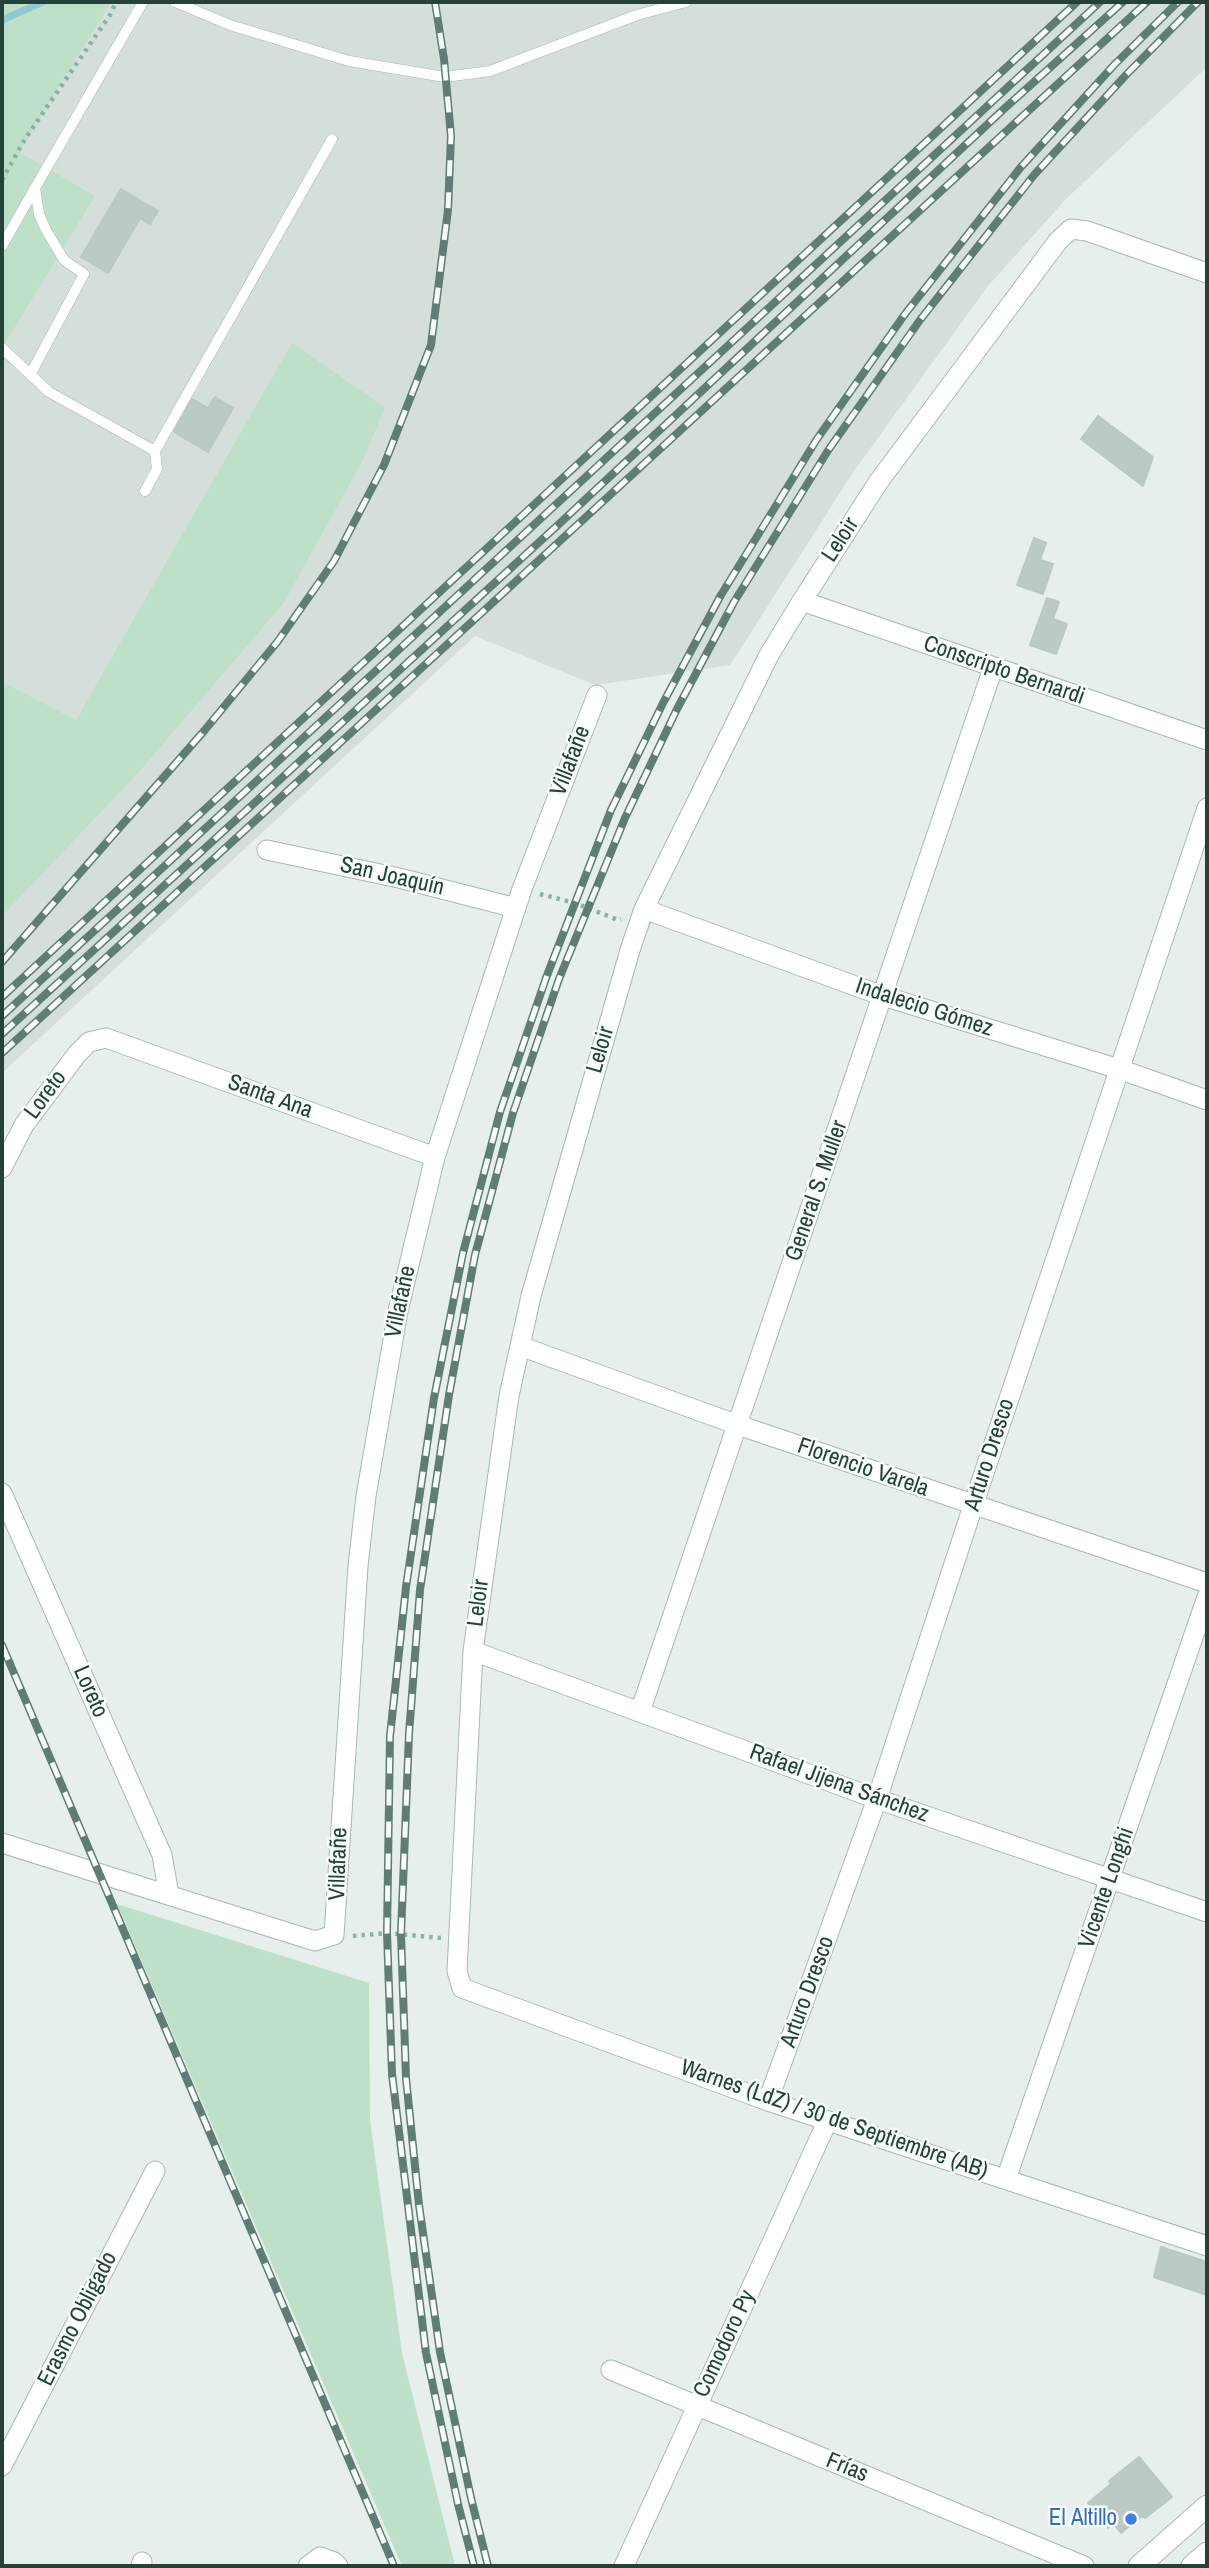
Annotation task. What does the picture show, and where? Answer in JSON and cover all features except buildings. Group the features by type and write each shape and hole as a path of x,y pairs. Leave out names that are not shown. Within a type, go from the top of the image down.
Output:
{"main road":[{"path":"1139,2566 1207,2506"},
{"path":"1192,2566 1207,2553"}],"street":[{"name":"Leloir","path":"462,1988 457,1971 457,1940 473,1651 499,1454 531,1296 644,909 769,655 802,601 906,443 1058,241 1071,229 1087,231 1207,273"},
{"name":"Conscripto Bernardi","path":"802,601 1207,740"},
{"name":"General S. Muller","path":"639,1712 993,668"},
{"name":"Villafañe","path":"334,1935 358,1566 398,1311 435,1157 519,899 597,695"},
{"name":"Arturo Dresco","path":"768,2101 877,1800 1207,808"},
{"name":"San Joaquín","path":"267,849 399,878 519,899"},
{"name":"Indalecio Gómez","path":"644,909 883,996 1119,1069 1207,1100"},
{"name":"Santa Ana","path":"106,1038 435,1157"},
{"name":"Loreto","path":"2,1168 24,1125 76,1054 89,1042 106,1038"},
{"name":"Florencio Varela","path":"520,1346 738,1425 1207,1584"},
{"name":"Loreto","path":"2,1493 162,1855 169,1895"},
{"name":"Vicente Longhi","path":"1006,2179 1207,1597"},
{"name":"Rafael Jijena Sánchez","path":"473,1651 877,1800 1207,1912"},
{"path":"2,1843 315,1941 334,1935"},
{"name":"Warnes (LdZ) / 30 de Septiembre (AB)","path":"462,1988 827,2122 1207,2246"},
{"name":"Comodoro Py","path":"624,2566 827,2122"},
{"name":"Erasmo Obligado","path":"2,2466 155,2171"},
{"name":"Frías","path":"611,2370 1084,2566"},
{"path":"314,2562 334,2562 338,2566"}],"lane":[{"path":"2,246 143,2"},
{"path":"175,2 230,25 349,61 445,77 490,71 637,15 686,2"},
{"path":"145,491 157,469 155,451 332,139"},
{"path":"30,375 84,274 64,260 46,230 39,214 35,187"},
{"path":"2,348 49,392 155,451"}],"path":[{"path":"2,180 25,139 110,15 116,2"},
{"path":"519,899 575,903 618,920 644,909"},
{"path":"334,1935 387,1933 457,1940"}],"shaded area":[{"path":"100,2 1207,2 1207,67 1066,199 988,286 854,471 730,665 595,685 475,636 2,1073 2,127"}],"green space":[{"path":"2,2 111,2 19,152 95,196 2,348"},
{"path":"292,343 385,407 363,460 283,604 137,774 2,916 2,682 76,720"},
{"path":"117,1904 369,1983 370,2120 402,2353 455,2566 402,2566"}],"waterway":[{"path":"2,20 43,2"}],"railway":[{"path":"2,962 204,731 278,641 334,561 384,465 431,345 448,210 451,136 444,59 435,2"},
{"path":"2,997 1077,2"},
{"path":"2,1016 1100,2"},
{"path":"2,1034 1123,2"},
{"path":"2,1053 1147,2"},
{"path":"474,2566 426,2353 392,2074 387,1933 390,1736 406,1587 434,1398 463,1253 500,1112 546,978 611,810 663,703 721,595 817,439 905,314 1021,167 1115,64 1178,2"},
{"path":"488,2566 440,2352 419,2205 406,2078 401,1934 409,1734 420,1590 449,1395 475,1255 513,1113 559,979 625,818 677,709 734,602 829,449 920,320 1034,175 1198,2"},
{"path":"2,1645 394,2566"}],"place":[{"name":"El Altillo","path":"1131,2519"}]}
